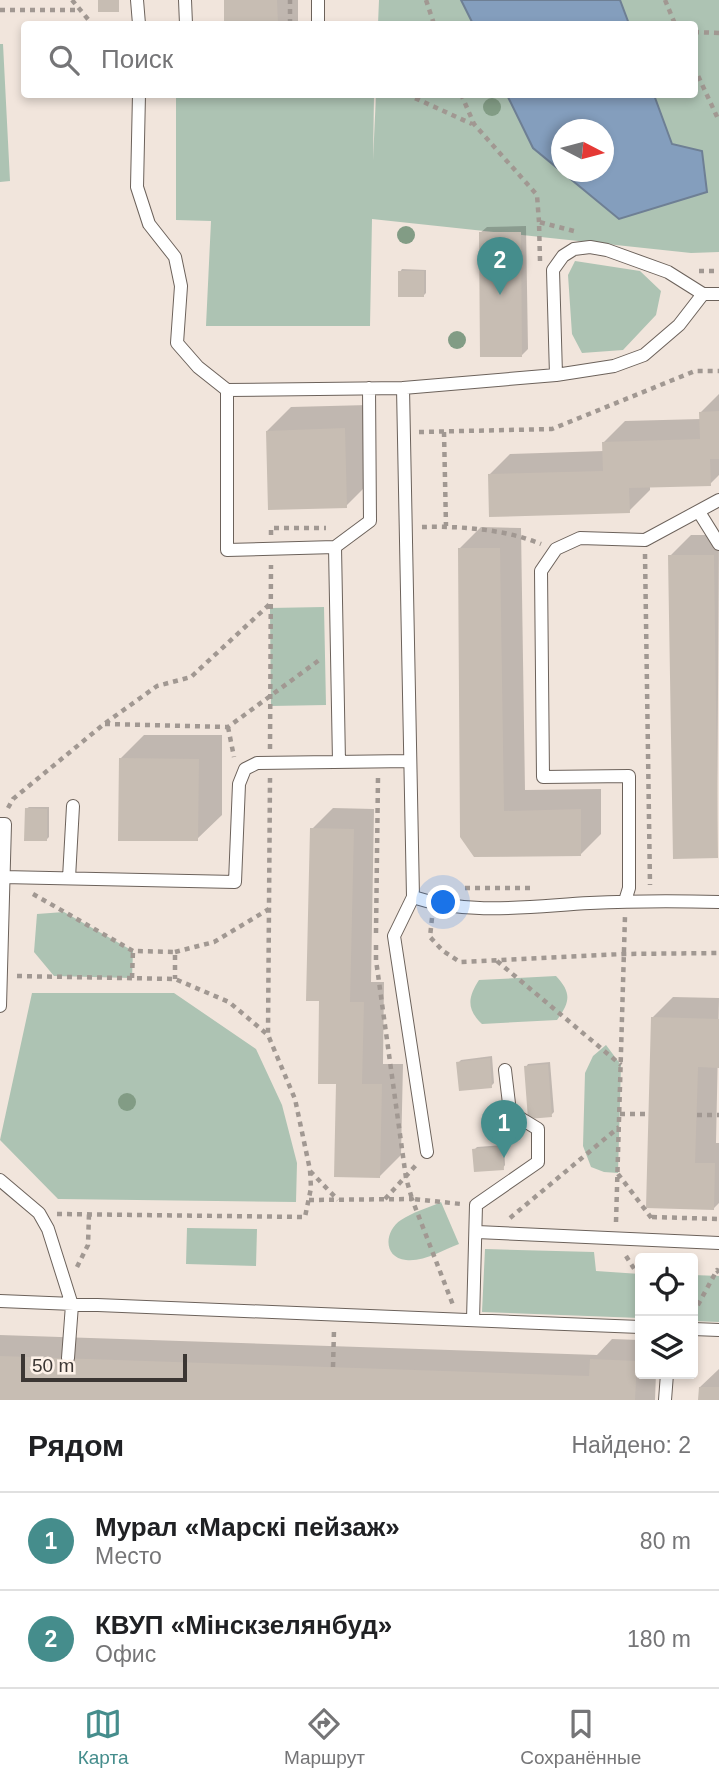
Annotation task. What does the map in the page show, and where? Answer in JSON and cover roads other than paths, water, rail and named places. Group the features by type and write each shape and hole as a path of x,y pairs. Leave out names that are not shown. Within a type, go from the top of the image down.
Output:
{"lane":[{"path":"137,0 139,21"},
{"path":"185,0 186,21"},
{"path":"318,0 318,21"},
{"path":"139,98 137,187 149,224 175,257 181,286 177,344 198,367 227,390 404,388 556,375 614,366 644,355 679,325 703,294"},
{"path":"556,375 553,270 563,256 573,249 590,247 607,250 668,272 703,294 719,294"},
{"path":"227,390 227,550 335,547 370,521 369,388"},
{"path":"404,388 413,897 394,936 427,1152"},
{"path":"625,901 629,888 629,776 542,777 541,571 556,549 580,538 645,540 719,500"},
{"path":"699,512 719,544"},
{"path":"335,547 339,762"},
{"path":"3,877 235,882 239,784 244,769 257,763 410,761"},
{"path":"69,878 73,806"},
{"path":"0,824 5,824 0,1006"},
{"path":"413,897 433,904 494,908 625,901 719,902"},
{"path":"473,1320 476,1205 538,1162 538,1129 510,1112 505,1070"},
{"path":"0,1180 39,1213 48,1229 76,1305 68,1359"},
{"path":"477,1232 719,1243"},
{"path":"0,1301 635,1327"},
{"path":"698,1329 719,1330"},
{"path":"665,1400 667,1379"}],"water":[{"path":"461,0 620,0 628,21 472,21"},
{"path":"508,98 655,98 672,144 702,151 707,192 619,219 574,182 614,182 614,119 551,119 551,163 533,148"}],"place":[{"name":"КВУП «Мінскзелянбуд»","path":"500,295"},
{"name":"Мурал «Марскі пейзаж»","path":"504,1158"}]}
